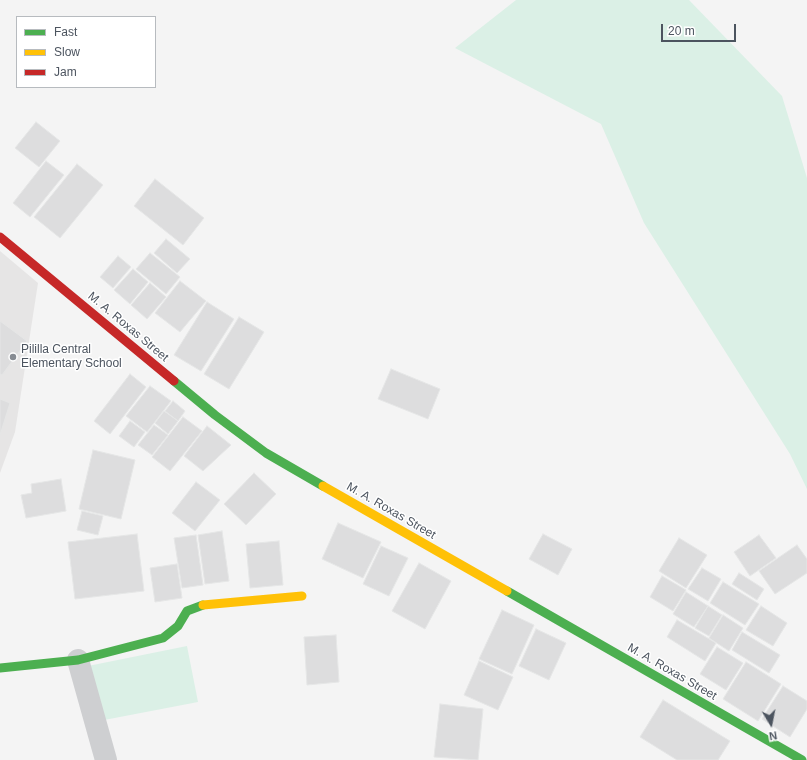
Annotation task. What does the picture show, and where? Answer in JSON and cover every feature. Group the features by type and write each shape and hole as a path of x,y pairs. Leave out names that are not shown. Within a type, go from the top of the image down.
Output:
{"main road":[{"name":"M. A. Roxas Street","path":"0,237 216,415 266,452 802,760"},
{"path":"0,668 78,660 163,638 178,626 187,611 203,606 302,596"}],"street":[{"path":"78,660 106,760"}],"shaded area":[{"name":"Pililla Central Elementary School","path":"0,251 38,283 15,432 0,473"}],"green space":[{"path":"516,0 689,0 782,96 807,178 807,489 790,454 644,223 601,124 455,48"},
{"path":"187,646 198,702 99,721 88,666"}],"building":[{"path":"36,122 60,141 39,167 15,148"},
{"path":"46,161 64,175 30,217 13,203"},
{"path":"77,164 103,185 60,238 34,217"},
{"path":"155,179 204,218 183,245 134,206"},
{"path":"166,239 190,259 177,273 154,253"},
{"path":"150,253 180,277 166,294 136,269"},
{"path":"118,256 131,267 113,288 100,277"},
{"path":"133,269 148,282 130,304 114,290"},
{"path":"180,281 206,301 180,332 155,313"},
{"path":"150,283 166,297 147,319 131,305"},
{"path":"207,302 234,319 201,371 174,355"},
{"path":"239,317 264,332 229,389 204,374"},
{"path":"0,321 27,341 2,375 0,374"},
{"path":"391,369 440,389 428,419 378,399"},
{"path":"130,374 146,387 110,434 94,421"},
{"path":"150,386 171,401 147,432 126,416"},
{"path":"0,399 10,403 0,435"},
{"path":"173,401 185,411 178,421 165,411"},
{"path":"164,411 178,421 168,434 155,423"},
{"path":"183,417 202,431 170,471 152,457"},
{"path":"130,421 145,432 134,447 119,436"},
{"path":"154,425 168,435 152,455 138,445"},
{"path":"207,426 231,445 203,471 184,456"},
{"path":"93,450 135,460 121,519 79,509"},
{"path":"254,473 276,494 246,525 224,504"},
{"path":"61,479 66,511 26,518 21,495 32,493 31,484"},
{"path":"196,482 220,500 195,531 172,513"},
{"path":"82,511 103,516 98,535 77,530"},
{"path":"338,523 381,542 363,578 322,559"},
{"path":"222,531 229,581 205,584 198,535"},
{"path":"137,534 144,591 75,599 68,542"},
{"path":"543,534 572,549 558,575 529,559"},
{"path":"196,535 203,585 182,588 174,538"},
{"path":"759,535 776,558 750,576 734,552"},
{"path":"679,538 707,555 686,588 659,571"},
{"path":"279,541 283,585 250,588 246,544"},
{"path":"797,545 807,559 807,573 775,594 759,571"},
{"path":"381,546 408,558 389,596 363,584"},
{"path":"419,563 451,581 425,629 392,611"},
{"path":"177,564 182,598 155,602 150,568"},
{"path":"702,568 721,579 708,601 688,589"},
{"path":"739,573 764,589 757,600 732,584"},
{"path":"662,576 686,590 673,611 650,597"},
{"path":"723,582 759,604 745,625 710,603"},
{"path":"686,592 708,606 694,627 673,614"},
{"path":"708,606 722,615 709,636 695,628"},
{"path":"761,606 787,623 773,646 746,630"},
{"path":"502,610 534,625 512,674 479,659"},
{"path":"723,615 743,628 729,651 709,638"},
{"path":"677,620 716,643 705,661 667,637"},
{"path":"536,629 566,643 549,680 519,666"},
{"path":"742,632 780,655 769,673 732,650"},
{"path":"336,635 339,682 307,685 304,637"},
{"path":"717,647 743,663 726,690 700,674"},
{"path":"479,661 513,677 498,710 464,695"},
{"path":"746,662 781,684 758,721 723,699"},
{"path":"783,686 807,701 807,709 790,737 762,719"},
{"path":"663,700 730,741 718,760 677,760 640,737"},
{"path":"440,704 483,709 478,760 434,757"}],"traffic: fast":[{"path":"174,381 215,415 266,453 323,486"},
{"path":"507,591 802,760"},
{"path":"0,668 78,660 163,638 178,626 187,611 203,605"}],"traffic: slow":[{"path":"323,486 507,591"},
{"path":"203,605 302,596"}],"traffic: jam":[{"path":"0,237 174,381"}],"place":[{"name":"Pililla Central Elementary School","path":"13,357"}]}
